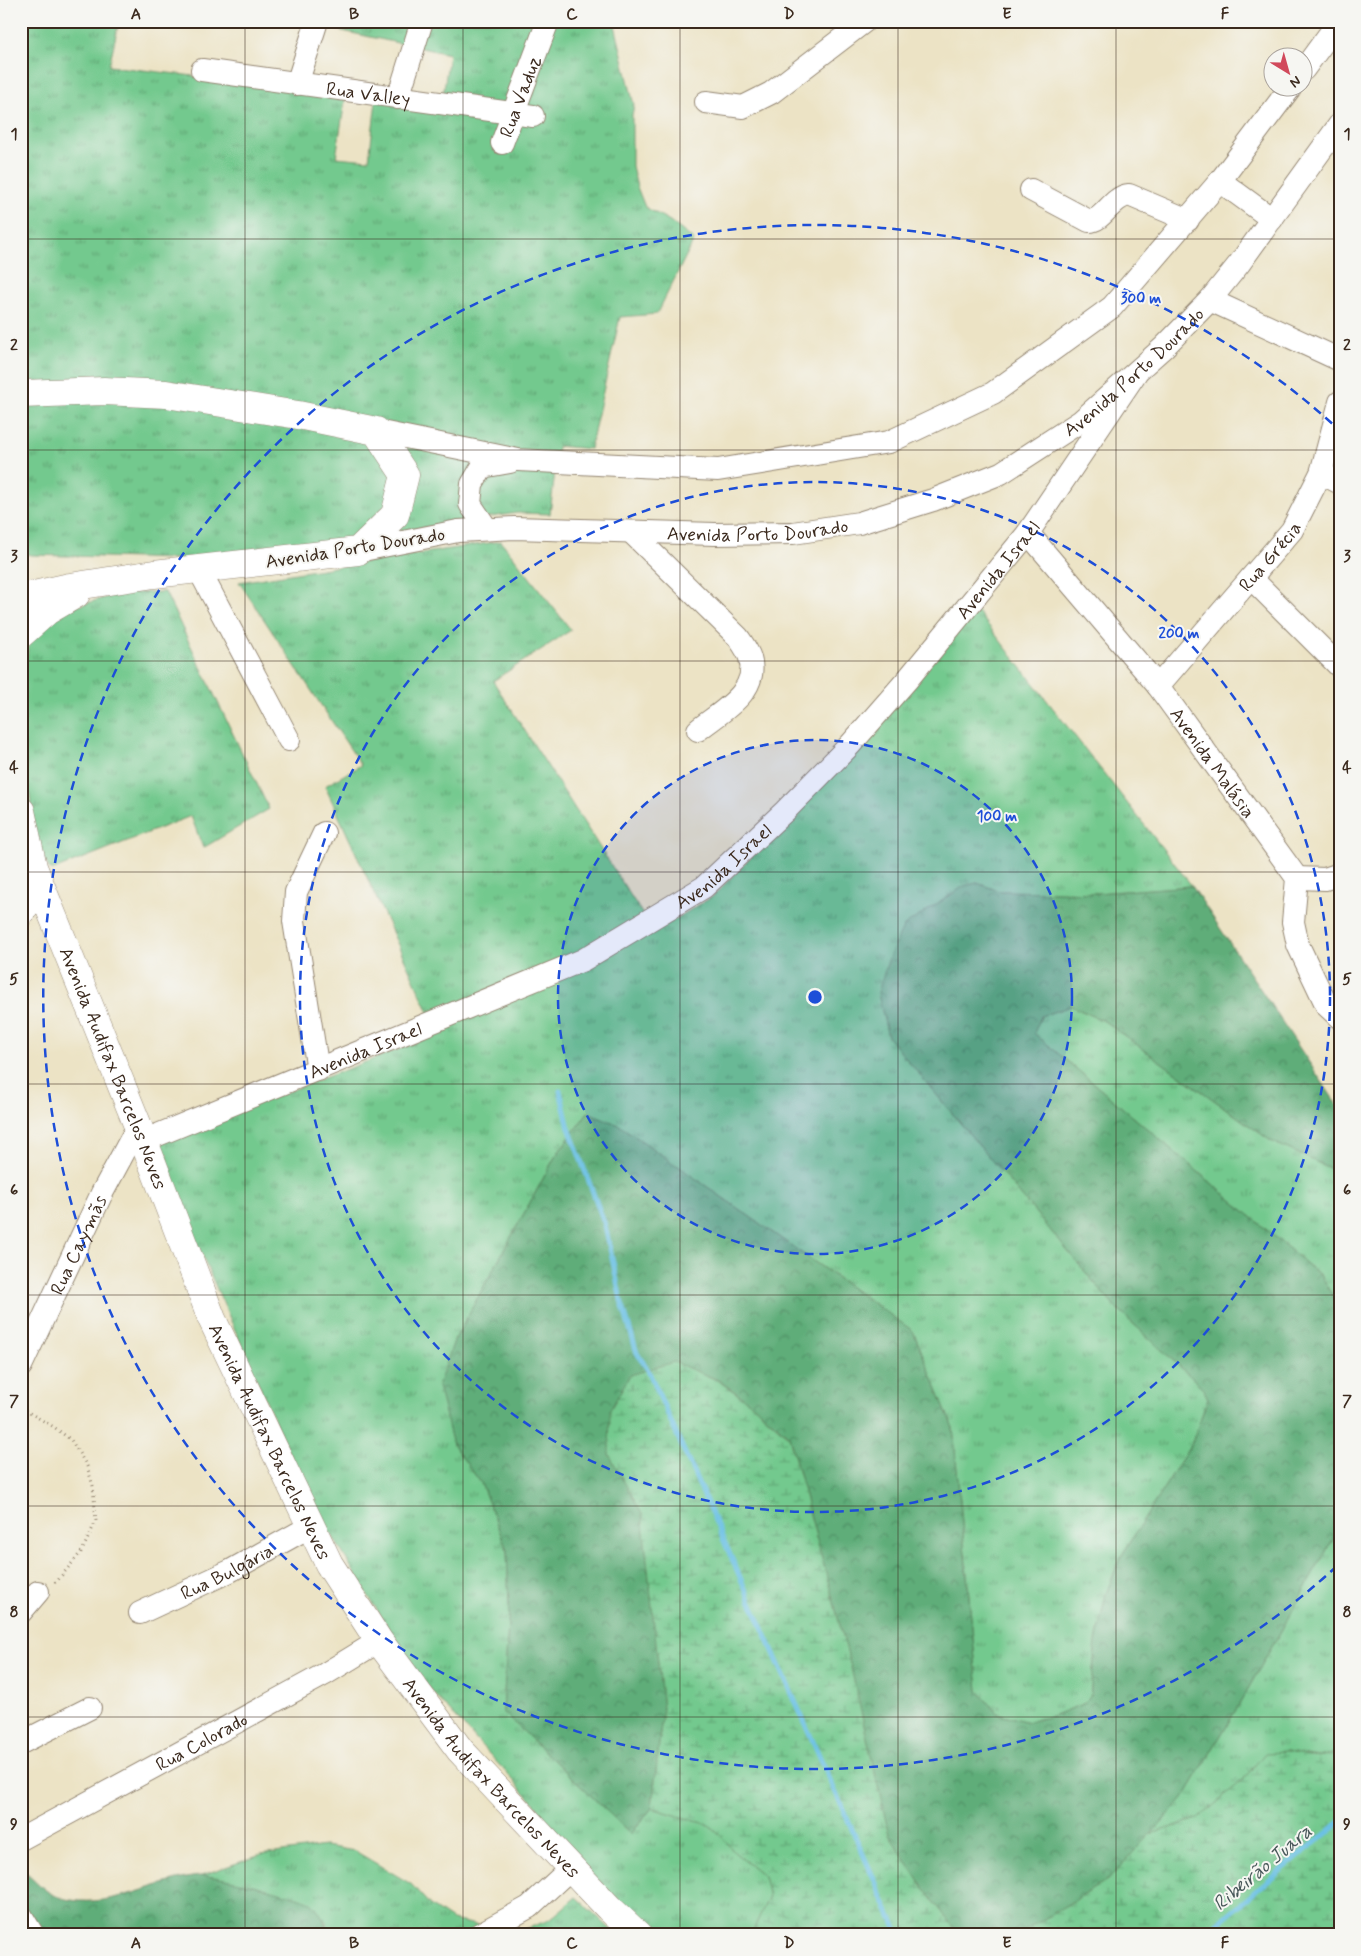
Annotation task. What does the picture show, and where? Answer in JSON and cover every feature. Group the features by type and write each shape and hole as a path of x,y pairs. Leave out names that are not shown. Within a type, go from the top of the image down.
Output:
{"main road":[{"path":"21,394 104,392 166,394 298,415 376,431 405,475 395,515 358,551"},
{"name":"Avenida Porto Dourado","path":"21,598 70,587 154,574 358,551"},
{"path":"21,634 47,610 77,594 154,574"},
{"name":"Avenida Audifax Barcelos Neves","path":"21,811 32,869 140,1134 212,1319 329,1564 378,1641 460,1750 609,1908 638,1935"}],"street":[{"path":"297,84 317,21"},
{"path":"398,98 422,21"},
{"name":"Rua Vaduz","path":"502,143 523,114 548,21"},
{"path":"706,102 743,107 771,93 865,21"},
{"path":"1314,55 1339,21"},
{"name":"Rua Valley","path":"202,70 523,114"},
{"path":"376,431 518,460 718,470 889,442 993,393 1112,307 1220,181 1282,98"},
{"name":"Avenida Porto Dourado","path":"358,551 458,531 487,529 514,528 715,534 794,533 859,523 933,500 1001,473 1081,421 1164,348 1210,300 1272,219 1340,124"},
{"path":"1220,181 1272,219"},
{"path":"1031,190 1089,221 1096,220 1121,196 1129,195 1188,220"},
{"path":"1210,300 1340,360"},
{"name":"Avenida Israel","path":"140,1134 318,1070 583,960 704,887 786,811 850,745 907,680 1028,533 1136,373"},
{"name":"Rua Grécia","path":"1158,686 1292,530 1330,478 1340,402"},
{"path":"487,529 470,504 472,484 482,467 518,460"},
{"path":"631,532 738,637 750,657 751,678 740,697 698,730"},
{"name":"Avenida Malásia","path":"1028,533 1158,686 1296,878"},
{"path":"199,570 289,740"},
{"path":"1251,578 1340,667"},
{"path":"318,1070 294,921 296,892 324,833"},
{"path":"21,916 32,869"},
{"path":"1340,874 1325,879 1296,878 1293,922 1298,945 1327,1006 1340,1018"},
{"name":"Rua Caymãs","path":"21,1366 102,1194 140,1134"},
{"name":"Rua Bulgária","path":"140,1613 230,1571 311,1526"},
{"path":"21,1612 38,1592"},
{"name":"Rua Colorado","path":"21,1838 325,1674 378,1641"},
{"path":"21,1743 90,1708"},
{"path":"478,1935 529,1907 571,1868"},
{"path":"21,1916 33,1935"}],"path":[{"path":"21,1408 54,1427 71,1440 87,1466 93,1486 96,1521 82,1551 58,1580 38,1592"}],"green space":[{"path":"21,21 119,21 109,66 346,94 336,157 369,160 376,101 442,103 449,54 324,27 326,21 614,21 634,105 632,115 632,166 637,187 645,207 670,221 694,240 657,314 620,317 590,449 558,446 550,514 517,513 213,560 31,555 21,553"},
{"path":"501,541 571,630 493,681 654,932 712,897 769,839 970,602 1192,886 1097,893 999,891 977,883 965,886 904,926 878,993 888,1037 1113,1305 1202,1387 1208,1398 1192,1443 1120,1558 1106,1594 1096,1642 1090,1697 1083,1704 1052,1716 1028,1722 997,1713 978,1691 953,1428 913,1331 619,1125 588,1112 555,1157 454,1341 439,1386 453,1445 481,1483 507,1550 509,1606 503,1712 631,1834 652,1808 709,1825 734,1852 764,1876 769,1896 751,1935 655,1935 609,1908 535,1804 415,1673 307,1494 170,1182 159,1141 439,1034 325,786 361,765 239,582"},
{"path":"165,592 269,809 203,848 191,816 51,871 37,848 21,720 21,695 29,642 65,610 120,593"},
{"path":"977,883 999,891 1097,893 1192,886 1340,1109 1340,1173 1271,1141 1104,1021 1071,1006 1041,1016 1034,1033 1320,1275 1340,1308 1340,1527 1183,1799 1109,1879 1018,1935 961,1935 924,1888 889,1835 849,1659 789,1436 752,1404 718,1380 674,1362 609,1454 642,1513 663,1708 652,1808 631,1834 503,1712 509,1606 507,1550 481,1483 453,1445 438,1386 454,1341 555,1157 588,1112 619,1125 913,1331 953,1428 978,1691 997,1713 1028,1722 1052,1716 1083,1704 1090,1697 1096,1642 1106,1594 1120,1558 1192,1443 1208,1398 1202,1387 1113,1305 888,1037 878,993 889,957 904,926 964,886"},
{"path":"1071,1006 1104,1021 1271,1141 1340,1173 1340,1308 1320,1275 1034,1033 1041,1016"},
{"path":"674,1362 717,1380 752,1404 789,1437 849,1659 889,1835 924,1888 961,1935 751,1935 769,1896 764,1876 734,1852 709,1825 652,1808 663,1708 642,1514 609,1454 610,1410 630,1375"},
{"path":"1340,1527 1340,1752 1319,1757 1286,1752 1265,1754 1243,1780 1198,1819 1150,1834 1183,1799"},
{"path":"1286,1752 1319,1757 1340,1752 1340,1935 1018,1935 1109,1879 1150,1834 1198,1819 1243,1780 1265,1753"},
{"path":"325,1846 355,1851 411,1884 430,1905 452,1920 518,1932 549,1920 576,1897 617,1935 329,1935 327,1923 311,1903 257,1886 202,1875 261,1855"},
{"path":"21,1868 49,1892 71,1900 104,1900 184,1878 200,1876 238,1882 311,1902 322,1917 329,1935 21,1935"}],"waterway":[{"path":"560,1091 569,1128 605,1225 621,1300 637,1353 648,1370 899,1935"},
{"name":"Ribeirão Juara","path":"1203,1935 1340,1822"}]}
